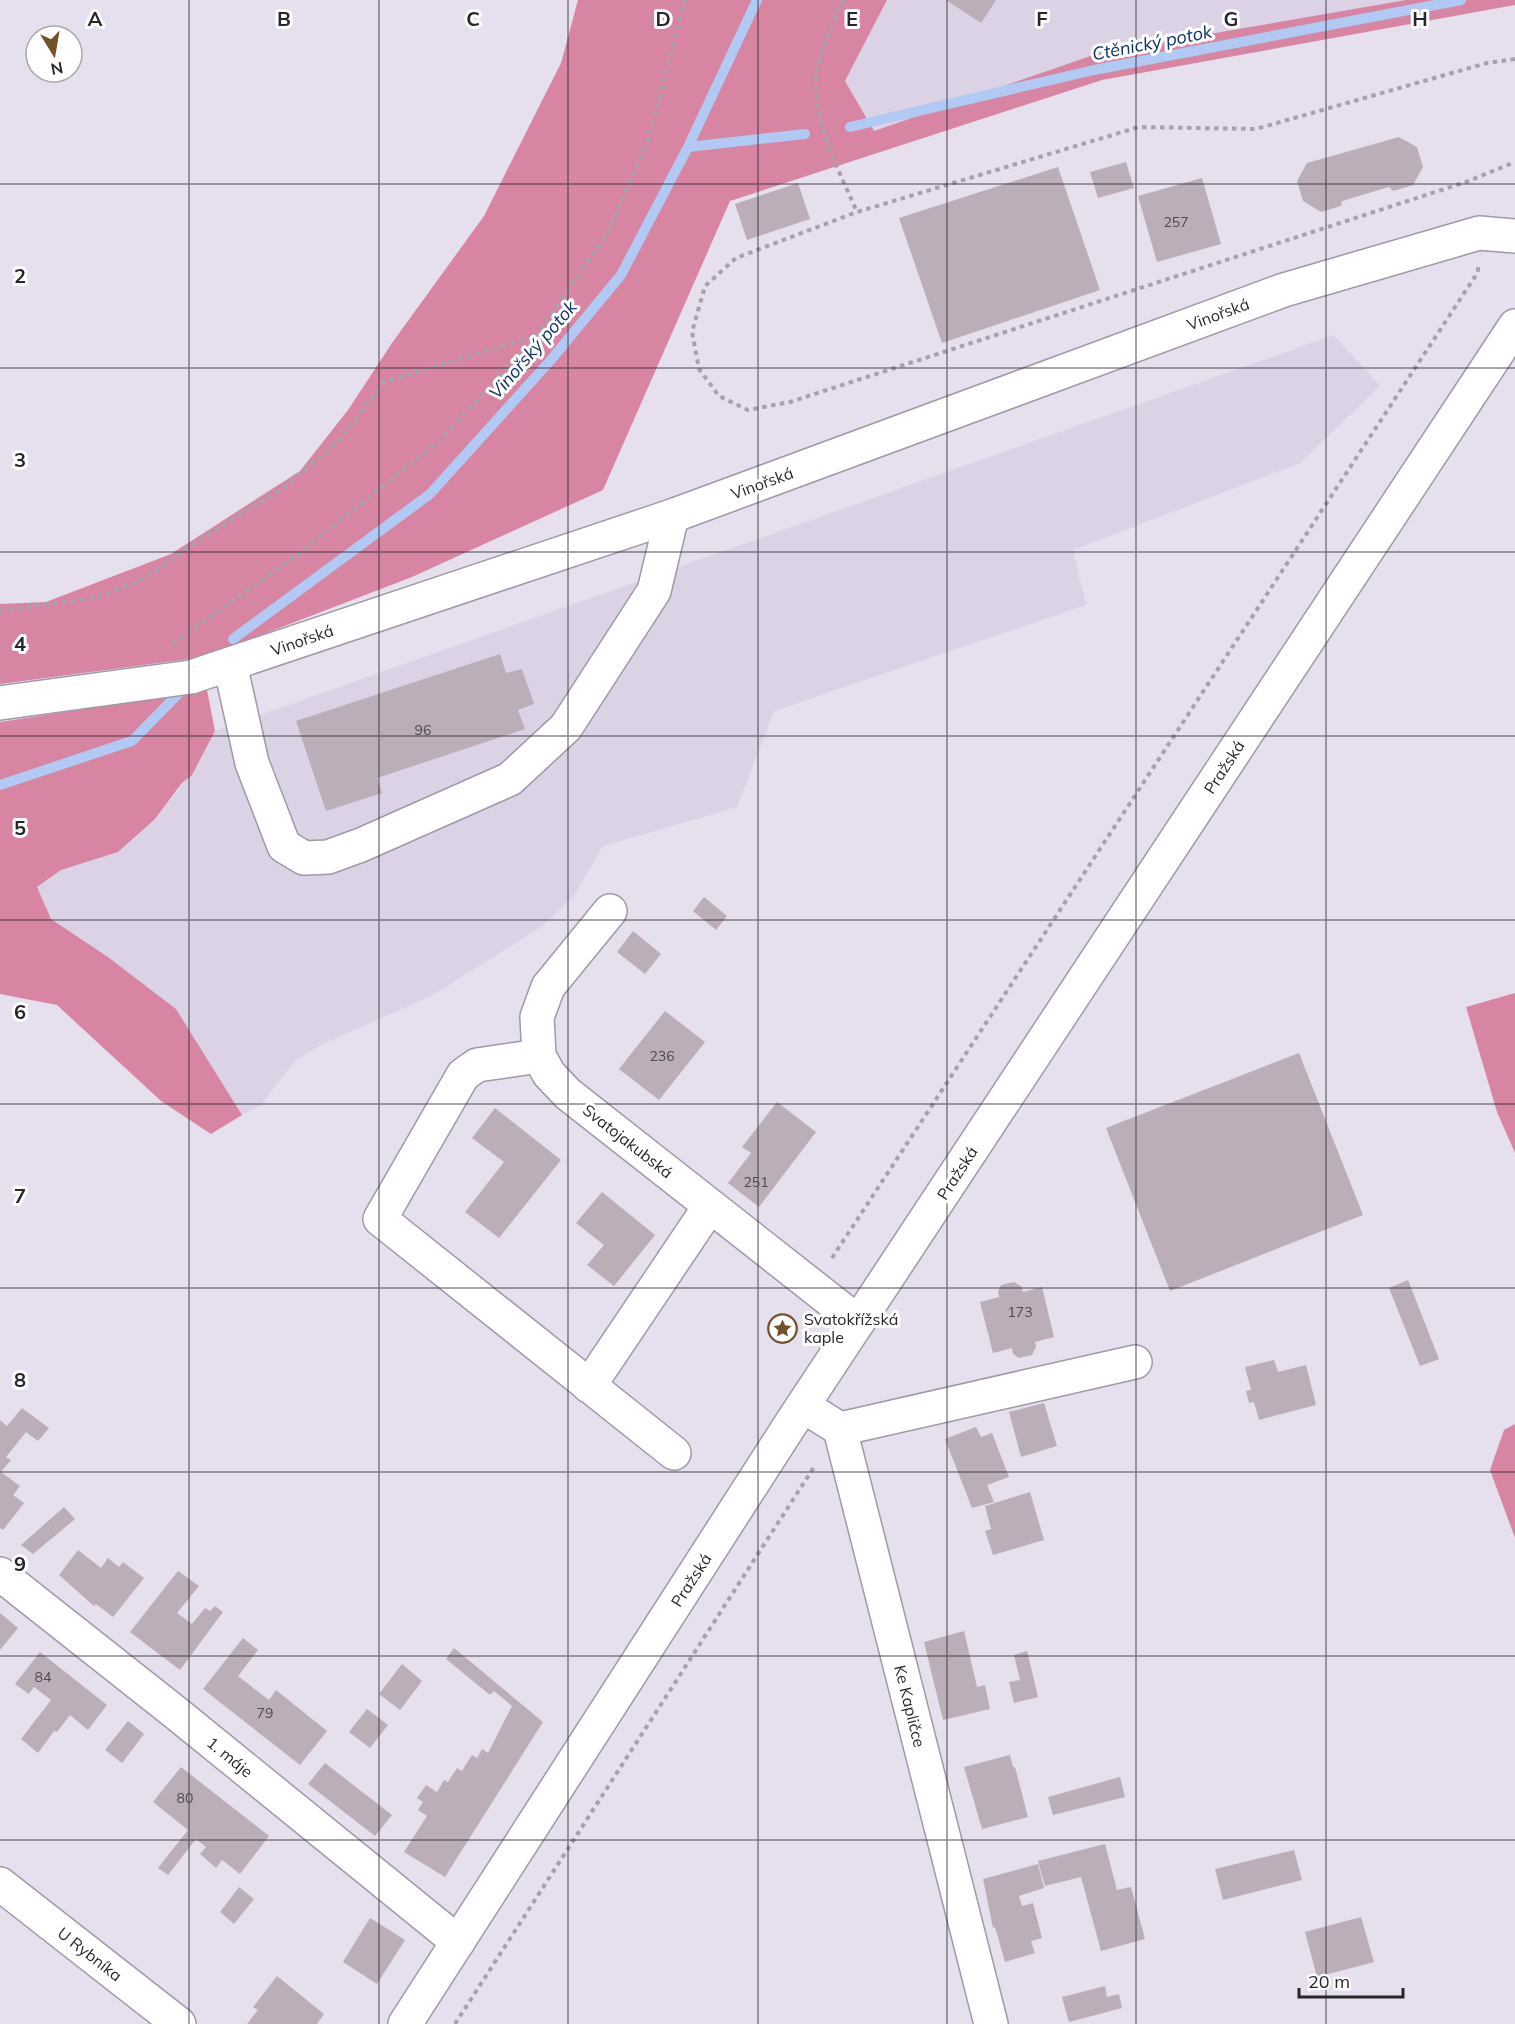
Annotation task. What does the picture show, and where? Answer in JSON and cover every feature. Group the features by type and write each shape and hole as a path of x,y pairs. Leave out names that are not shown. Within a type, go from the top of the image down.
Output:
{"street":[{"name":"Vinořská","path":"0,703 191,677 672,516 1284,290 1479,233 1515,236"},
{"name":"Pražská","path":"405,2024 803,1406 1515,326"},
{"path":"230,664 252,763 284,846 304,858 328,856 361,846 510,779 566,727 654,591 672,516"},
{"path":"610,911 549,987 537,1017 539,1056 477,1065 463,1075 380,1219 674,1453"},
{"name":"Svatojakubská","path":"539,1056 549,1074 568,1094 858,1322"},
{"path":"589,1386 710,1206"},
{"path":"803,1406 840,1430 1135,1362"},
{"name":"Ke Kapličce","path":"840,1430 990,2024"},
{"name":"1. máje","path":"0,1574 458,1942"},
{"name":"U Rybníka","path":"0,1884 179,2024"}],"path":[{"path":"133,685 167,648 301,552 440,440 537,335 607,234 648,140 685,0"},
{"path":"843,0 816,72 817,104 832,156 857,212"},
{"path":"1515,59 1487,63 1256,129 1138,127 857,212 736,258 705,286 692,332 699,369 719,396 748,410 790,402 1455,185 1515,162"},
{"path":"811,1286 837,1250 1478,272 1479,233"},
{"path":"0,611 98,597 143,579 210,533 280,490 337,443 384,382 537,335"},
{"path":"455,2024 821,1455 840,1430"}],"shaded area":[{"path":"578,0 887,0 845,81 874,131 1099,53 1406,0 1515,0 1515,5 1102,80 730,201 603,490 412,577 204,657 0,684 0,604 46,602 171,554 300,471 348,410 392,343 484,216 561,63"},
{"path":"887,0 1406,0 1099,53 873,131 845,81"},
{"path":"1334,335 1380,386 1300,463 1073,550 1086,605 774,711 737,807 603,846 573,897 541,927 431,996 323,1044 295,1061 261,1105 242,1115 176,1009 108,957 51,919 36,886 61,870 118,852 155,819 197,766 215,731"},
{"path":"207,690 215,731 192,775 182,783 155,819 118,852 61,870 37,887 51,919 108,957 176,1009 242,1115 211,1134 161,1101 57,1005 0,994 0,722"},
{"path":"1515,993 1515,1153 1497,1112 1466,1007"},
{"path":"1515,1424 1515,1538 1490,1470 1504,1430"}],"building":[{"path":"946,0 996,0 981,23"},
{"path":"1399,137 1417,147 1423,167 1413,185 1393,191 1389,187 1342,201 1341,206 1321,212 1303,201 1297,181 1307,163"},
{"path":"1126,162 1134,188 1098,198 1090,172"},
{"path":"1058,167 1100,290 942,343 899,218"},
{"path":"1202,178 1221,244 1157,262 1138,196"},
{"path":"798,183 810,219 747,240 735,204"},
{"path":"500,654 506,673 522,669 534,704 518,710 525,729 377,778 382,793 326,811 296,721"},
{"path":"704,897 727,916 716,930 693,911"},
{"path":"633,931 661,954 645,974 617,952"},
{"path":"665,1011 705,1042 659,1100 619,1069"},
{"path":"1299,1053 1363,1215 1170,1291 1106,1128"},
{"path":"777,1102 816,1132 759,1207 728,1183 751,1153 742,1147"},
{"path":"495,1108 561,1160 499,1238 465,1212 504,1162 472,1138"},
{"path":"602,1192 655,1235 614,1286 587,1265 604,1245 576,1223"},
{"path":"1408,1280 1439,1359 1420,1366 1389,1288"},
{"path":"1014,1282 1021,1286 1023,1292 1042,1287 1054,1337 1035,1342 1036,1347 1032,1355 1019,1358 1013,1354 1012,1348 993,1353 980,1302 999,1297 998,1292 1001,1285"},
{"path":"1274,1360 1278,1372 1306,1365 1316,1405 1259,1420 1254,1402 1249,1403 1246,1391 1251,1390 1245,1367"},
{"path":"1044,1403 1057,1446 1021,1457 1009,1412"},
{"path":"22,1408 49,1428 38,1441 26,1432 6,1457 11,1460 1,1472 20,1486 13,1495 24,1503 3,1530 0,1528 0,1420 7,1426"},
{"path":"976,1427 981,1437 992,1433 1009,1477 987,1485 994,1502 972,1508 945,1439"},
{"path":"1030,1492 1044,1540 993,1555 985,1531 991,1529 985,1506"},
{"path":"64,1507 75,1519 33,1554 21,1545"},
{"path":"78,1550 101,1568 108,1558 119,1567 123,1562 144,1578 113,1617 96,1604 94,1606 59,1575"},
{"path":"178,1571 199,1586 177,1613 192,1624 205,1608 210,1611 215,1606 223,1612 180,1670 130,1632"},
{"path":"0,1613 18,1628 0,1650"},
{"path":"964,1631 977,1687 985,1685 990,1709 943,1720 924,1642"},
{"path":"243,1638 258,1650 238,1676 269,1700 276,1690 327,1731 300,1765 203,1689"},
{"path":"454,1648 543,1722 445,1877 404,1852 427,1816 418,1810 423,1802 417,1798 426,1785 437,1792 444,1780 448,1782 457,1768 462,1771 472,1755 477,1758 482,1749 488,1753 512,1706 494,1691 490,1695 446,1659"},
{"path":"1027,1651 1038,1697 1014,1703 1009,1682 1020,1680 1014,1655"},
{"path":"40,1652 107,1705 88,1730 70,1715 57,1732 54,1731 38,1753 21,1739 51,1700 34,1687 29,1694 15,1684"},
{"path":"402,1664 422,1681 400,1710 379,1694"},
{"path":"367,1709 388,1725 370,1748 349,1732"},
{"path":"128,1721 144,1734 122,1763 105,1750"},
{"path":"1010,1755 1028,1817 982,1829 964,1767"},
{"path":"325,1763 392,1815 375,1836 308,1784"},
{"path":"181,1767 269,1836 240,1874 222,1860 216,1868 200,1854 206,1847 196,1839 168,1875 158,1868 188,1830 153,1802"},
{"path":"1120,1777 1125,1797 1053,1815 1048,1797"},
{"path":"1105,1844 1117,1890 1131,1887 1145,1939 1101,1951 1081,1877 1045,1886 1038,1861"},
{"path":"1294,1850 1302,1880 1223,1900 1215,1869"},
{"path":"1038,1864 1044,1888 1019,1896 1022,1906 1033,1903 1042,1938 1031,1941 1035,1953 1005,1962 995,1927 993,1928 983,1879"},
{"path":"239,1887 254,1899 234,1924 220,1912"},
{"path":"1361,1917 1374,1962 1317,1977 1305,1932"},
{"path":"370,1918 405,1940 377,1984 343,1962"},
{"path":"277,1976 324,2014 317,2024 247,2024 258,2010 253,2007"},
{"path":"1105,1986 1107,1997 1119,1994 1122,2008 1069,2022 1062,1997"}],"waterway":[{"name":"Vinořský potok","path":"233,639 430,494 550,361 621,275 688,147 757,0"},
{"name":"Ctěnický potok","path":"850,127 1094,70 1461,0"},
{"name":"Ctěnický potok","path":"688,147 805,134"},
{"name":"Vinořský potok","path":"0,785 132,741 180,692"}],"place":[{"name":"Svatokřížská kaple","path":"783,1328"}]}
